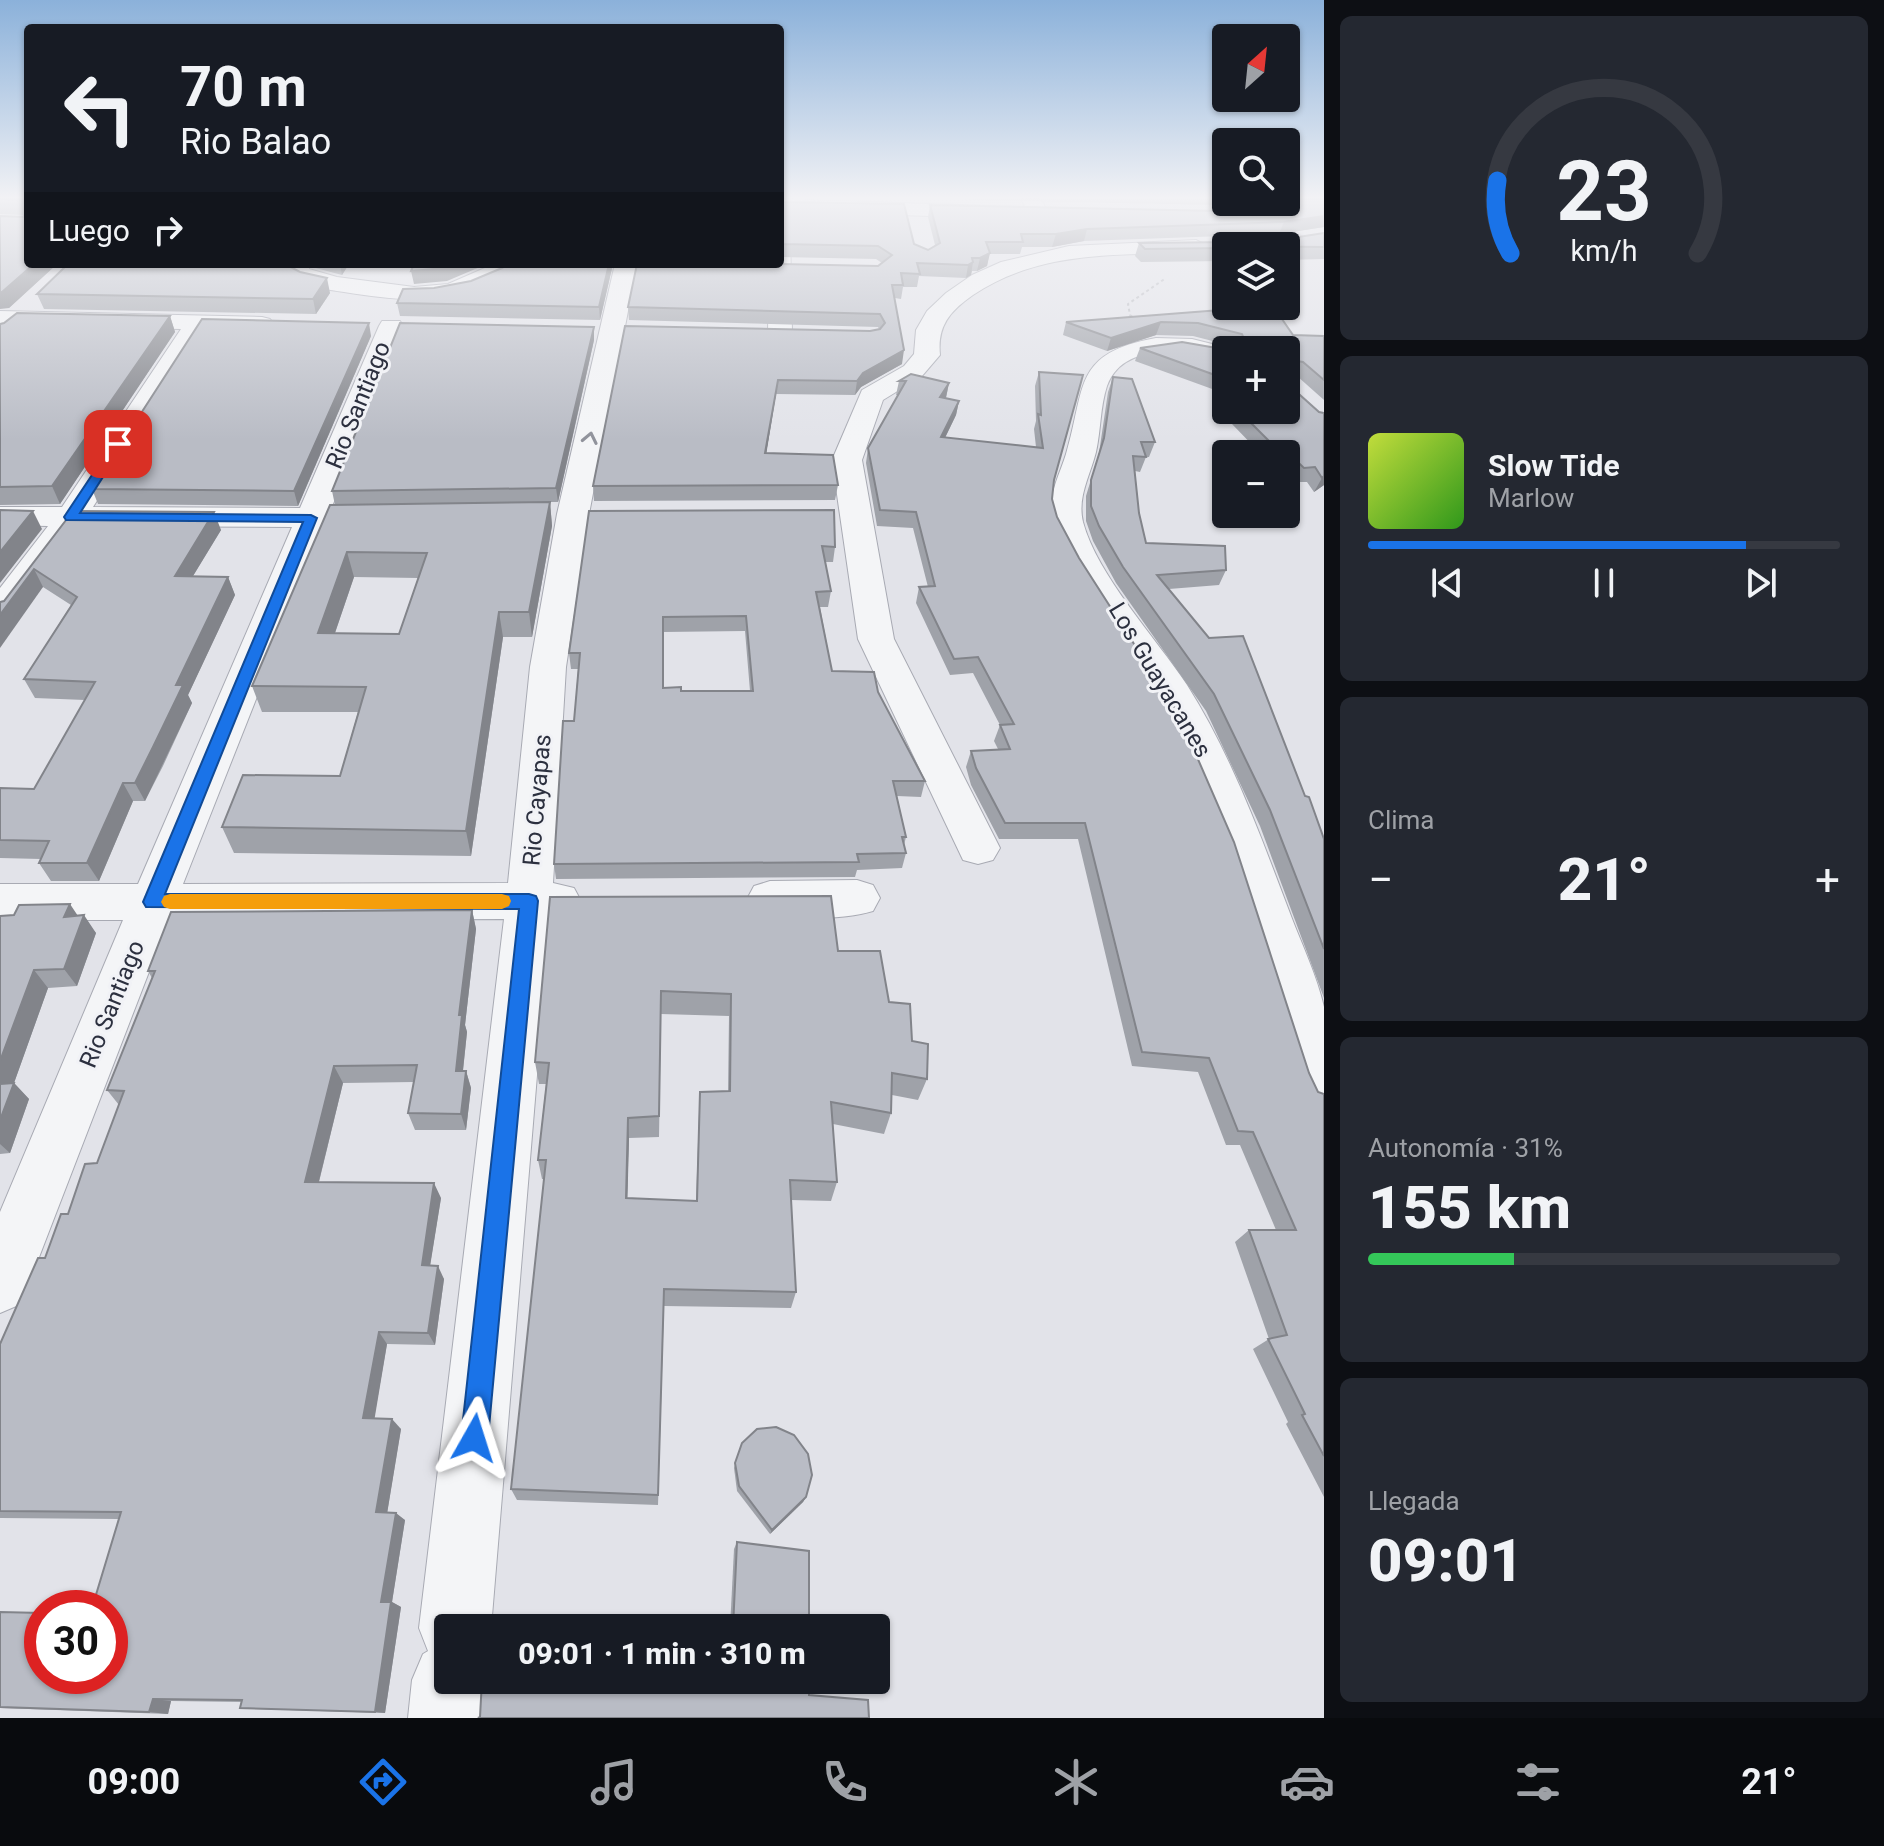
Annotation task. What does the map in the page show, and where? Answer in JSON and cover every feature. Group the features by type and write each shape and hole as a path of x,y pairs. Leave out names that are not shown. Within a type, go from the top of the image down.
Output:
{"street":[{"path":"311,279 400,293 441,294 481,279"},
{"path":"368,289 374,279"},
{"name":"Rio Cayapas","path":"456,1614 529,901 548,667 572,514 623,279"},
{"path":"780,331 781,279"},
{"path":"978,848 876,639 842,512 847,460 871,396 913,371 927,355 925,337 928,325 963,291 983,279"},
{"path":"4,324 44,292"},
{"path":"0,611 71,517 197,323"},
{"path":"4,324 287,324"},
{"path":"361,325 421,326"},
{"name":"Rio Santiago","path":"0,1283 153,902 391,326"},
{"path":"585,328 644,330"},
{"path":"750,330 809,332"},
{"path":"1172,344 1212,351"},
{"name":"Los Guayacanes","path":"1172,344 1135,349 1116,358 1097,380 1077,471 1065,506 1068,523 1082,555 1202,743 1275,928 1324,1086"},
{"path":"0,516 373,517"},
{"path":"732,899 857,898"},
{"path":"0,902 591,901"},
{"path":"446,1718 448,1694"}],"path":[{"path":"1165,279 1128,304 1130,315 1172,344"}],"building":[{"path":"0,279 16,279 0,293"},
{"path":"52,279 326,279 313,299 37,294"},
{"path":"605,279 599,307 397,303 403,289 434,288 471,281"},
{"path":"634,279 902,279 903,285 892,285 904,350 863,373 857,381 778,380 765,453 833,455 838,485 593,486 625,326 870,331 880,329 885,323 880,314 628,307"},
{"path":"1212,311 1212,320 1283,320 1293,335 1324,336 1324,380 1300,362 1300,336 1243,336 1198,323 1161,322 1111,338 1066,322"},
{"path":"17,313 170,316 52,486 0,487 0,324"},
{"path":"202,319 369,323 294,491 92,489"},
{"path":"400,323 594,327 556,488 332,491"},
{"path":"1182,342 1212,347 1212,374 1140,348"},
{"path":"1039,372 1083,375 1054,480 1052,499 1057,517 1079,558 1177,711 1234,842 1309,1073 1318,1092 1324,1094 1324,1456 1268,1339 1287,1335 1249,1230 1296,1230 1253,1132 1238,1131 1209,1058 1142,1052 1085,823 1005,823 976,768 971,751 1010,749 1000,725 1014,724 978,657 954,659 919,587 935,586 916,512 880,510 868,448 906,381 899,381 911,374 949,383 940,397 959,401 941,437 1043,448 1038,414 1041,415"},
{"path":"1113,377 1132,379 1155,442 1141,442 1146,457 1133,456 1139,513 1146,543 1225,546 1226,570 1157,575 1209,638 1243,636 1324,839 1324,949 1270,810 1214,694 1123,567 1091,506 1091,480 1104,438"},
{"path":"1300,395 1324,413 1324,476 1322,478 1315,467 1304,468 1300,464 1300,440 1268,440 1252,424 1300,424"},
{"path":"550,502 529,612 499,612 466,831 222,827 243,775 340,776 366,687 252,686 330,505","holes":["347,552 427,553 399,634 318,633"]},
{"path":"0,510 33,511 0,552"},
{"path":"834,510 835,547 822,546 831,591 816,592 832,671 874,672 878,692 925,781 893,781 906,837 902,837 906,853 857,854 859,862 554,864 563,721 574,721 580,653 569,653 589,511","holes":["746,616 753,691 663,688 663,617"]},
{"path":"73,511 214,512 175,576 228,577 176,685 183,685 153,747 135,783 123,783 87,863 39,863 49,841 0,840 0,788 34,789 95,682 24,679 77,597 34,569 0,615 0,602 4,601"},
{"path":"831,896 838,951 880,951 889,1002 910,1004 912,1041 928,1044 927,1079 892,1073 891,1113 831,1102 837,1182 790,1180 796,1292 664,1289 658,1495 511,1489 546,1160 538,1160 549,1063 535,1062 550,897","holes":["661,991 731,994 730,1091 700,1092 697,1201 626,1198 628,1118 659,1116"]},
{"path":"70,904 64,917 84,915 64,969 34,970 0,1061 0,916 14,915 19,905"},
{"path":"472,910 459,1015 462,1015 456,1071 466,1071 461,1114 408,1113 417,1065 334,1066 305,1182 434,1183 422,1265 438,1266 428,1333 379,1332 363,1418 392,1419 376,1512 396,1513 381,1602 391,1602 375,1712 240,1708 242,1700 153,1699 149,1712 0,1707 0,1612 24,1613 24,1694 128,1694 128,1590 97,1590 121,1512 0,1511 0,1344 38,1258 45,1258 61,1214 68,1214 85,1164 97,1163 124,1091 107,1090 155,971 148,971 171,912"},
{"path":"14,1083 0,1120 0,1084"},
{"path":"776,1427 794,1435 808,1454 812,1475 806,1497 772,1530 739,1486 735,1463 742,1443 757,1429"},
{"path":"737,1542 809,1551 809,1614 734,1614"},
{"path":"481,1694 809,1694 868,1700 869,1718 478,1718"}],"slow traffic":[{"path":"170,902 502,901"}],"route":[{"path":"118,444 71,517 311,518 153,902 529,901 474,1438"}]}
